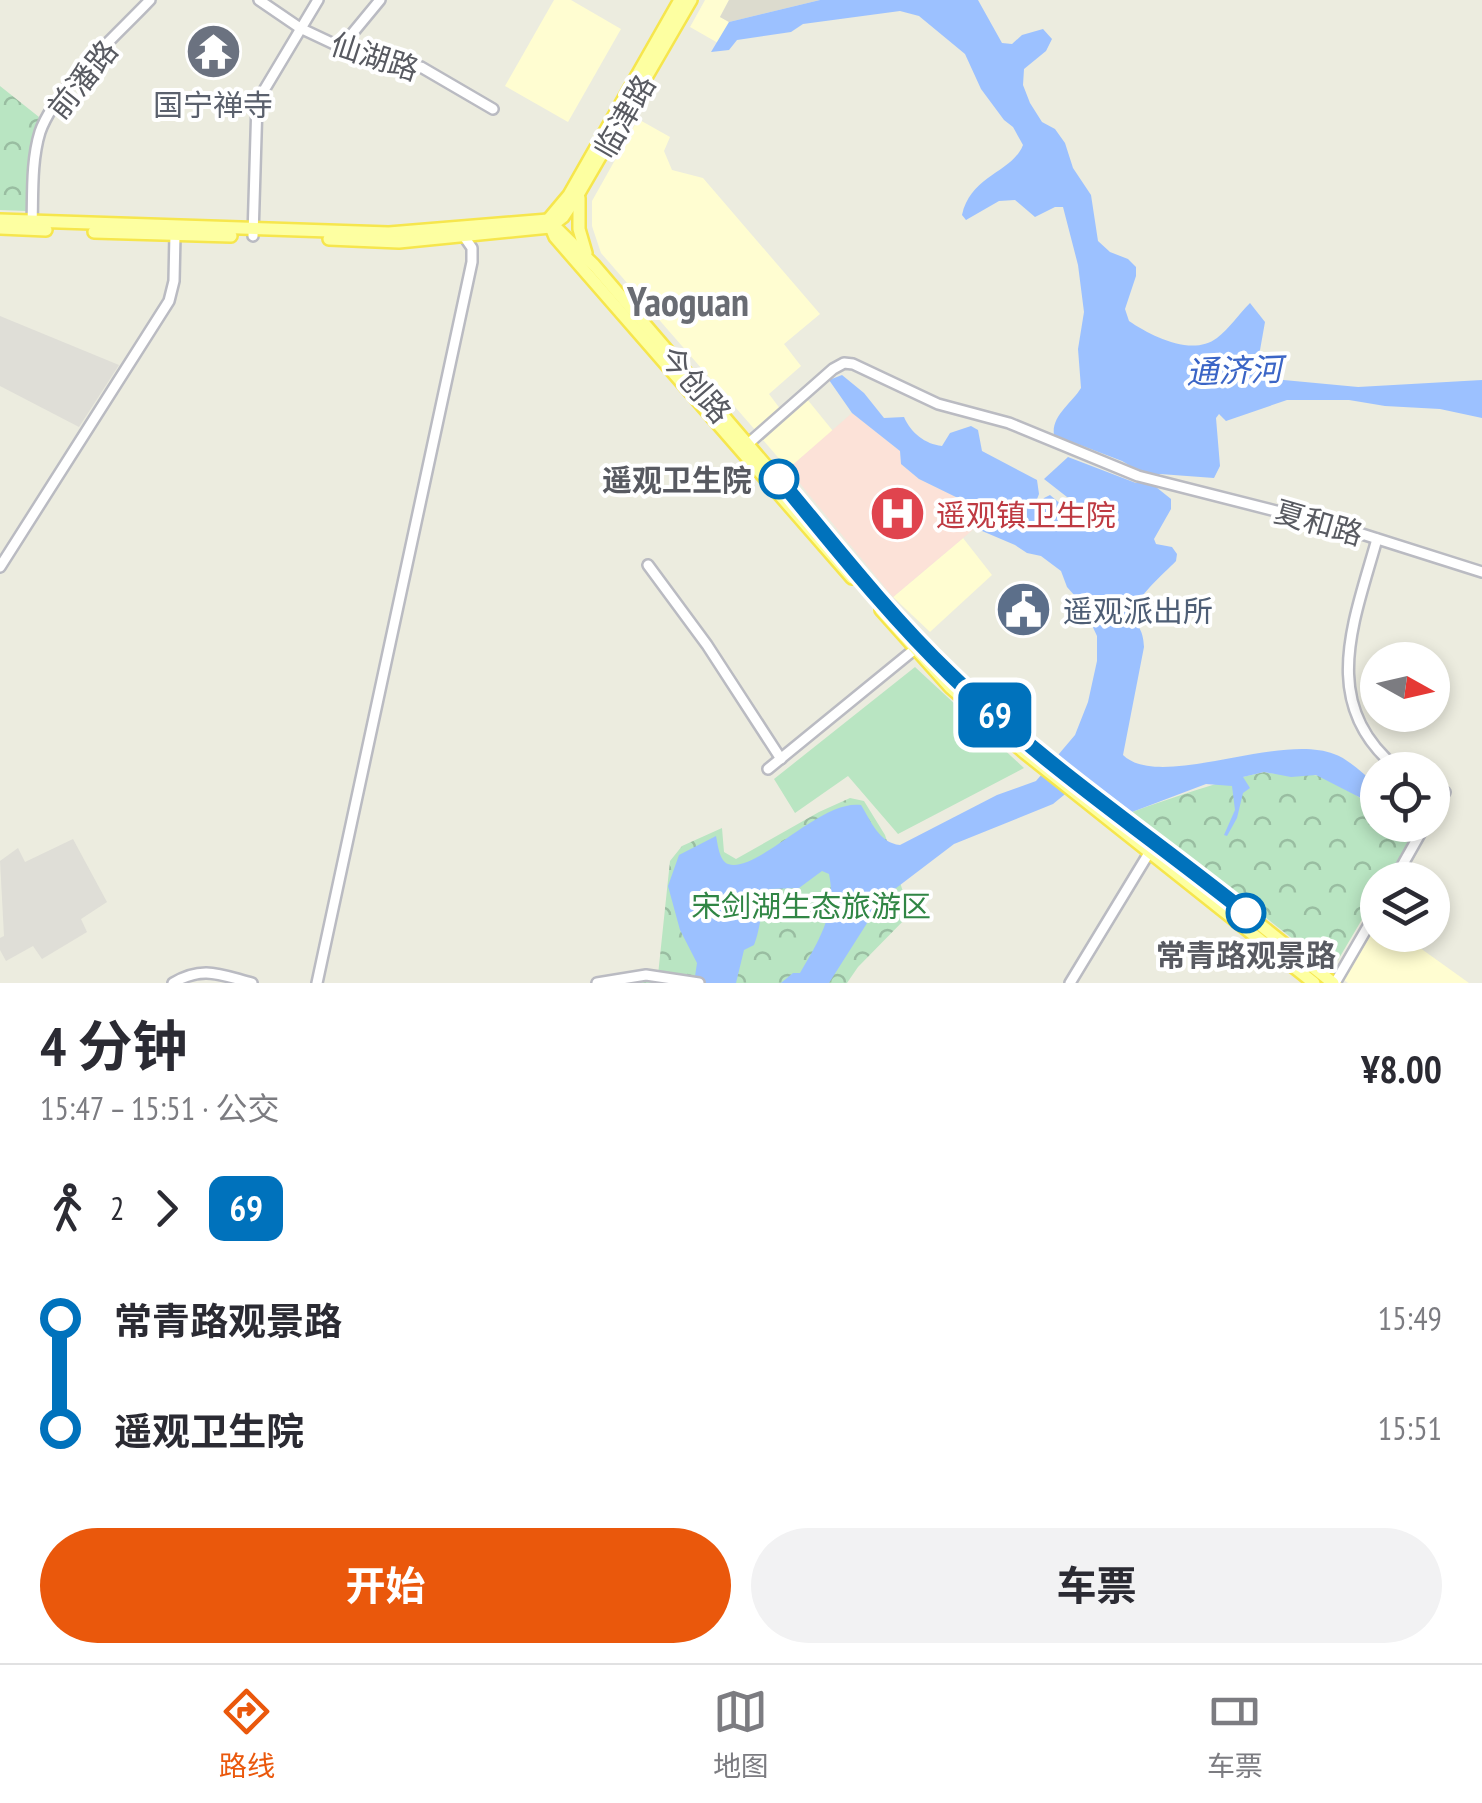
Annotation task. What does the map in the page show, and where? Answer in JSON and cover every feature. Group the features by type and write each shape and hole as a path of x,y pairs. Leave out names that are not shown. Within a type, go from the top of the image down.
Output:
{"main road":[{"name":"临津路","path":"550,223 680,0"},
{"name":"临津路","path":"550,223 580,192 691,0"},
{"path":"580,192 582,247 594,265"},
{"path":"0,220 176,234 390,233 550,223"},
{"path":"0,228 32,225 398,242 550,223"},
{"name":"今创路","path":"550,223 594,265 876,594 948,672 1048,766"},
{"name":"今创路","path":"550,223 555,238 915,649 950,687 1048,766"},
{"path":"1048,766 1334,983"},
{"path":"1153,847 1314,983"}],"street":[{"name":"前潘路","path":"32,225 40,132 52,110 150,0"},
{"name":"仙湖路","path":"259,0 300,28 342,46 421,68 493,109"},
{"path":"253,233 257,102 318,0"},
{"path":"342,46 380,0"},
{"path":"0,567 169,301 176,234"},
{"path":"317,983 472,262 472,248 463,235"},
{"name":"夏和路","path":"749,443 833,369 844,363 852,364 914,394 1009,423 1138,476 1256,504 1482,572"},
{"path":"1377,539 1346,658 1347,681 1362,726 1381,752"},
{"path":"648,565 781,759"},
{"path":"768,769 915,649"},
{"path":"1070,983 1153,847"},
{"path":"1334,983 1360,939"},
{"path":"173,983 200,971 252,983"},
{"path":"597,983 646,975 695,982"}],"shaded area":[{"path":"554,0 571,0 621,29 568,122 505,86"},
{"path":"705,0 729,0 720,17 729,22 718,43 690,27"},
{"path":"729,0 820,0 729,22 720,17"},
{"path":"638,119 670,137 664,151 672,170 703,178 820,314 784,344 801,366 769,394 781,410 756,431 601,253 592,226 592,201"},
{"path":"0,316 119,365 79,427 0,386"},
{"path":"807,399 833,431 788,469 763,440"},
{"name":"遥观镇卫生院","path":"852,413 900,451 901,464 919,479 962,500 975,528 893,597 788,469"},
{"path":"963,538 992,575 930,632 893,597"},
{"path":"73,839 107,902 81,919 87,932 42,959 33,946 6,961 0,950 0,938 4,936 0,861 18,848 25,862"},
{"path":"1360,952 1426,952 1469,983 1348,983 1344,980"}],"green space":[{"path":"0,86 39,117 30,153 26,211 0,210"},
{"path":"915,667 1024,768 898,834 848,776 795,813 774,779"},
{"path":"1264,772 1322,776 1360,799 1360,842 1408,842 1396,862 1360,862 1360,923 1338,960 1331,964 1322,962 1132,812"},
{"name":"宋剑湖生态旅游区","path":"850,798 864,801 885,835 910,914 847,983 618,983 658,975 670,861 682,846 722,828 724,852 736,859"}],"water":[{"name":"通济河","path":"820,0 978,0 1002,43 1012,44 1022,35 1043,29 1052,39 1046,51 1024,69 1023,85 1042,122 1055,129 1065,143 1073,168 1091,195 1098,241 1136,267 1125,309 1129,321 1160,338 1196,345 1217,338 1250,303 1265,322 1257,367 1260,374 1273,379 1358,387 1482,380 1482,418 1440,409 1349,400 1287,400 1226,421 1219,414 1216,418 1220,466 1214,478 1160,474 1151,483 1171,499 1171,509 1154,539 1156,544 1172,547 1177,554 1176,561 1143,595 1135,610 1144,647 1123,755 1140,764 1164,767 1311,749 1334,754 1360,771 1360,798 1316,775 1291,777 1264,772 1243,777 1250,788 1243,793 1237,818 1227,836 1224,835 1235,810 1232,786 1206,784 1132,812 1086,777 1053,804 954,844 883,898 829,983 781,983 793,973 800,973 825,926 831,888 829,874 822,871 799,888 769,889 754,945 744,950 736,983 694,983 697,963 680,930 668,886 679,855 716,836 725,862 740,864 827,813 861,805 881,836 900,845 997,795 1036,781 1075,735 1088,702 1097,661 1097,636 1061,571 1041,556 975,528 962,500 919,479 901,464 900,451 852,413 829,380 842,375 864,393 884,418 904,417 915,433 930,443 942,446 950,433 971,426 978,430 982,451 1037,480 1037,510 1050,495 1082,522 1090,515 1044,479 1068,457 1136,483 1144,474 1122,461 1054,435 1059,416 1081,388 1078,349 1084,312 1078,265 1063,207 1035,217 1015,200 999,201 966,220 962,215 974,191 1010,162 1023,145 981,89 965,54 919,16 900,11 803,24 791,32 737,40 729,50 711,52 729,22"}],"bus line":[{"name":"69","path":"779,479 948,672 1052,763 1246,913"}],"place":[{"name":"国宁禅寺","path":"213,51"},
{"name":"遥观卫生院","path":"779,479"},
{"name":"遥观镇卫生院","path":"897,514"},
{"name":"遥观派出所","path":"1024,610"},
{"name":"常青路观景路","path":"1246,913"}],"district":[{"name":"Yaoguan","path":"688,301"}]}
